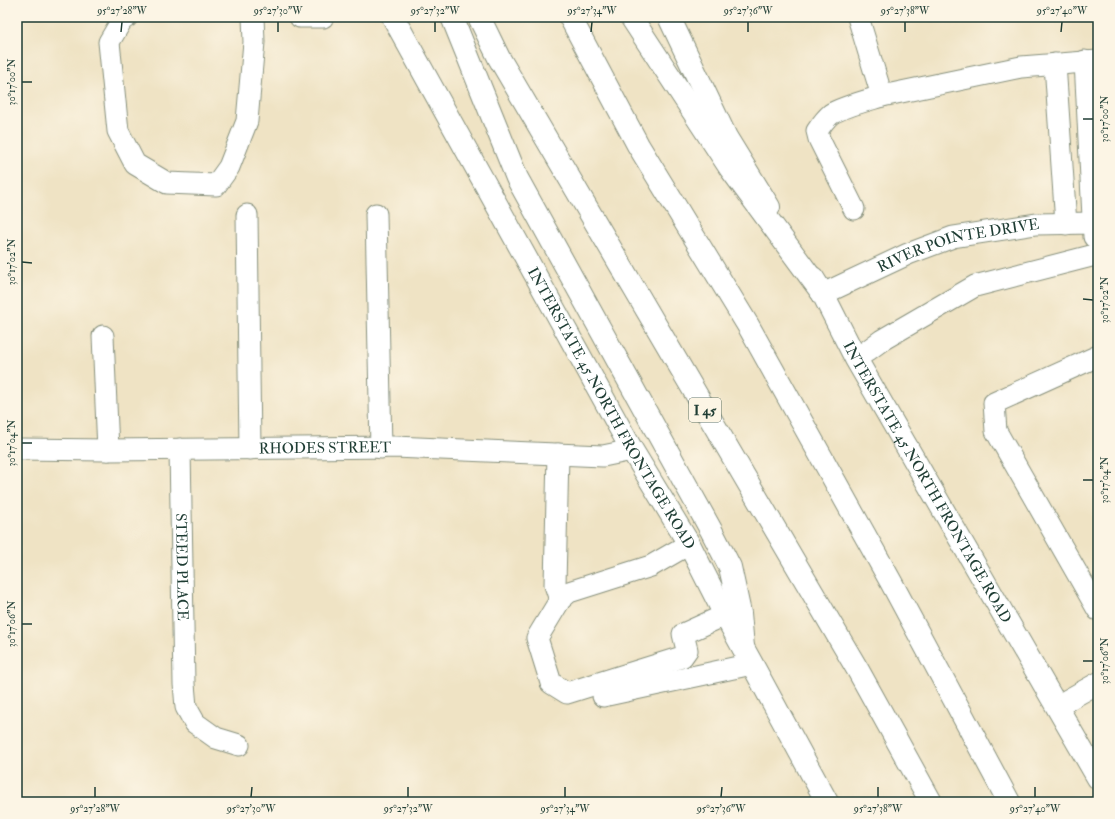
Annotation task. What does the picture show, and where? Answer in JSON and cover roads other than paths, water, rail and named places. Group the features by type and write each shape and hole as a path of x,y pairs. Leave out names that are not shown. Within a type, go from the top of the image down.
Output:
{"main road":[{"name":"INTERSTATE 45 NORTH FRONTAGE ROAD","path":"393,17 632,450 689,544 725,615 827,802"},
{"path":"452,17 517,178 730,567 748,655"},
{"name":"I 45","path":"479,17 499,58 855,665 931,802"},
{"path":"570,17 638,145 749,327 891,582 1009,802"},
{"path":"631,17 730,168 823,294"},
{"name":"INTERSTATE 45 NORTH FRONTAGE ROAD","path":"669,17 726,137 823,294 856,358 1057,706 1094,764"}],"street":[{"path":"127,17 122,20 108,42 118,131 135,164 167,183 216,185 229,167 247,121 254,42 253,17"},
{"path":"300,17 322,17"},
{"path":"858,17 882,96"},
{"path":"854,209 819,139 817,131 832,113 882,96 1022,67 1091,61 1096,254 976,286 882,340 856,358"},
{"path":"1055,64 1066,224"},
{"path":"376,214 381,448"},
{"path":"247,215 250,449"},
{"name":"RIVER POINTE DRIVE","path":"823,294 908,254 953,237 1036,224 1095,225"},
{"path":"103,336 108,450"},
{"path":"1098,356 994,403 996,431 1098,610"},
{"name":"RHODES STREET","path":"17,449 108,450 381,448 603,456 632,450"},
{"name":"STEED PLACE","path":"180,449 184,684 186,707 195,724 216,738 239,745"},
{"path":"558,454 555,585 560,600"},
{"path":"689,544 651,566 569,592 560,600 537,638 551,683 567,693 682,657 688,650 683,634 725,615"},
{"path":"603,696 748,655"},
{"path":"1057,706 1098,683"}]}
